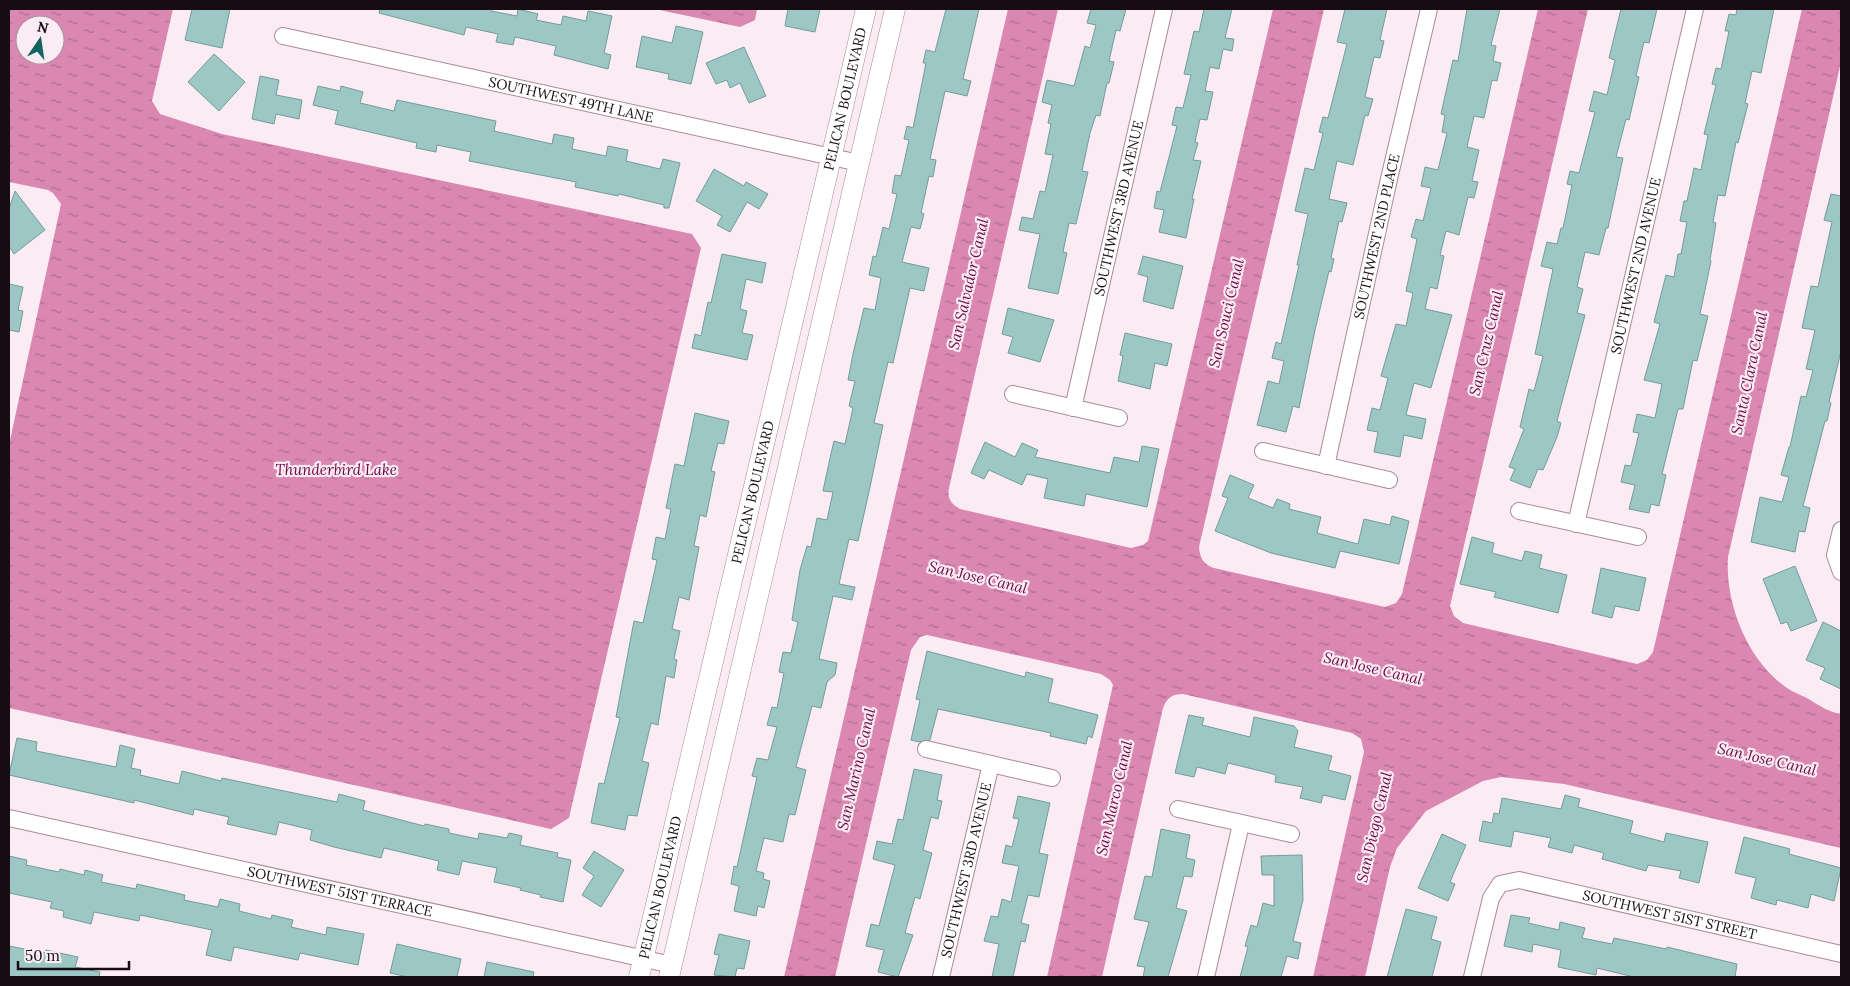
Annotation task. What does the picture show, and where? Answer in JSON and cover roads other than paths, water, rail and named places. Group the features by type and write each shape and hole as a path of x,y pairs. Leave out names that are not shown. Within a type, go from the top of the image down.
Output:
{"street":[{"name":"PELICAN BOULEVARD","path":"641,968 866,9"},
{"name":"PELICAN BOULEVARD","path":"670,971 895,9"},
{"name":"SOUTHWEST 3RD AVENUE","path":"1073,408 1164,9"},
{"name":"SOUTHWEST 2ND PLACE","path":"1326,466 1389,179 1429,9"},
{"name":"SOUTHWEST 2ND AVENUE","path":"1576,524 1695,9"},
{"name":"SOUTHWEST 49TH LANE","path":"283,36 859,163"},
{"path":"1013,394 1119,418"},
{"path":"1263,451 1388,480"},
{"path":"1518,511 1638,537"},
{"path":"1841,530 1836,555 1841,572"},
{"path":"742,540 770,546"},
{"name":"SOUTHWEST 3RD AVENUE","path":"926,749 1052,778"},
{"name":"SOUTHWEST 3RD AVENUE","path":"941,977 991,764"},
{"path":"1178,809 1291,834"},
{"name":"SOUTHWEST 51ST TERRACE","path":"9,818 641,968 670,971"},
{"path":"1206,977 1240,824"},
{"name":"SOUTHWEST 51ST STREET","path":"1472,977 1491,898 1500,884 1519,880 1841,954"}],"water":[{"name":"Thunderbird Lake","path":"9,9 173,9 152,101 160,114 222,134 692,234 701,248 569,818 551,829 9,708 9,445 61,204 53,193 48,190 9,182"},
{"path":"655,9 757,9 755,20 740,27"},
{"path":"1008,9 1058,9 949,488 950,501 960,509 1131,548 1143,545 1148,541 1273,9 1324,9 1199,547 1203,560 1207,565 1214,568 1385,607 1396,603 1402,594 1538,9 1588,9 1450,606 1454,616 1463,623 1637,664 1647,660 1653,652 1802,9 1841,9 1841,62 1728,557 1728,574 1734,610 1740,627 1758,660 1770,673 1792,691 1832,712 1841,714 1841,848 1564,784 1501,777 1483,781 1426,811 1397,848 1390,867 1365,977 1313,977 1364,752 1361,739 1352,733 1179,694 1170,697 1163,708 1102,977 1047,977 1113,685 1110,680 1101,674 927,635 920,637 911,650 835,977 784,977"}],"water label":[{"name":"San Salvador Canal","path":"968,284"},
{"name":"San Souci Canal","path":"1226,313"},
{"name":"San Cruz Canal","path":"1486,343"},
{"name":"Santa Clara Canal","path":"1749,373"},
{"name":"San Jose Canal","path":"978,577"},
{"name":"San Jose Canal","path":"1373,668"},
{"name":"San Jose Canal","path":"1767,759"},
{"name":"San Marino Canal","path":"856,769"},
{"name":"San Marco Canal","path":"1114,798"},
{"name":"San Diego Canal","path":"1374,827"}]}
